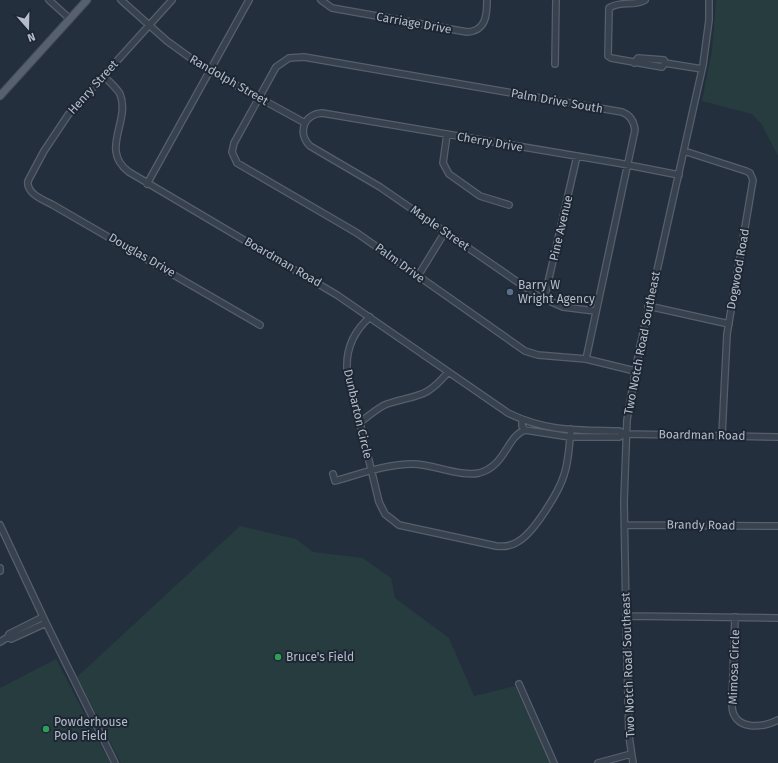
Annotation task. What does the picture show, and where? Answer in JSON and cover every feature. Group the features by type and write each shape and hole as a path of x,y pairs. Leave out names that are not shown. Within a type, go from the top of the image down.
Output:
{"main road":[{"path":"0,96 87,0"}],"street":[{"path":"49,0 70,19"},
{"name":"Randolph Street","path":"121,0 178,50 210,72 305,123"},
{"name":"Henry Street","path":"27,183 57,130 74,108 172,0"},
{"path":"147,184 249,0"},
{"name":"Carriage Drive","path":"321,0 332,8 468,32 477,30 484,23 487,14 487,0"},
{"path":"555,64 556,0"},
{"path":"645,0 640,2 617,2 609,8 608,56 634,63 662,67 665,63 702,69"},
{"name":"Two Notch Road Southeast","path":"633,763 631,754 626,616 626,434 635,370 648,306 702,69 710,0"},
{"name":"Palm Drive South","path":"259,98 279,64 289,58 300,56 614,111 628,115 634,124 628,165 595,311 586,359"},
{"name":"Boardman Road","path":"104,76 116,88 122,103 115,144 118,160 126,170 147,184 302,273 370,317 508,413 522,420 547,427 619,431 626,434 778,436"},
{"name":"Palm Drive","path":"259,98 233,146 233,155 237,163 357,233 529,353 586,359 635,370"},
{"name":"Cherry Drive","path":"305,123 311,116 322,113 577,156 678,175"},
{"name":"Maple Street","path":"305,123 303,135 310,146 380,187 544,300 567,308 595,311"},
{"path":"447,134 443,160 447,172 480,196 509,205"},
{"name":"Dogwood Road","path":"684,151 746,171 750,173 753,180 729,324 722,435"},
{"name":"Pine Avenue","path":"544,300 577,156"},
{"name":"Douglas Drive","path":"27,183 31,191 53,206 209,294 260,325"},
{"path":"418,276 445,232"},
{"path":"648,306 729,324"},
{"name":"Dunbarton Circle","path":"370,317 355,334 347,354 349,380 371,470 383,510 399,525 496,546 504,547 517,543 527,535 556,493 566,468 571,429"},
{"path":"359,423 386,404 417,397 426,393 448,372"},
{"path":"333,474 334,480 371,470 413,464 429,465 466,473 479,473 492,467 499,461 518,435 525,430 522,420"},
{"name":"Boardman Road","path":"525,430 570,437 619,437 626,434"},
{"path":"0,525 44,620 115,763"},
{"name":"Brandy Road","path":"625,525 778,526"},
{"path":"626,616 778,618"},
{"name":"Mimosa Circle","path":"735,617 732,706 734,715 743,724 752,726 767,724 778,720"},
{"path":"0,642 8,638 11,639 44,620"},
{"path":"519,684 554,763"},
{"path":"598,763 631,754"}],"green space":[{"path":"716,0 778,0 778,156 762,125 752,114 702,101 712,51"},
{"name":"Bruce's Field","path":"240,526 296,539 313,552 363,558 391,578 395,598 449,638 474,696 515,686 550,763 121,763 77,677"},
{"name":"Powderhouse Polo Field","path":"56,659 110,763 0,763 0,688"}],"place":[{"name":"Barry W Wright Agency","path":"510,292"},
{"name":"Bruce's Field","path":"278,657"},
{"name":"Powderhouse Polo Field","path":"46,729"}]}
